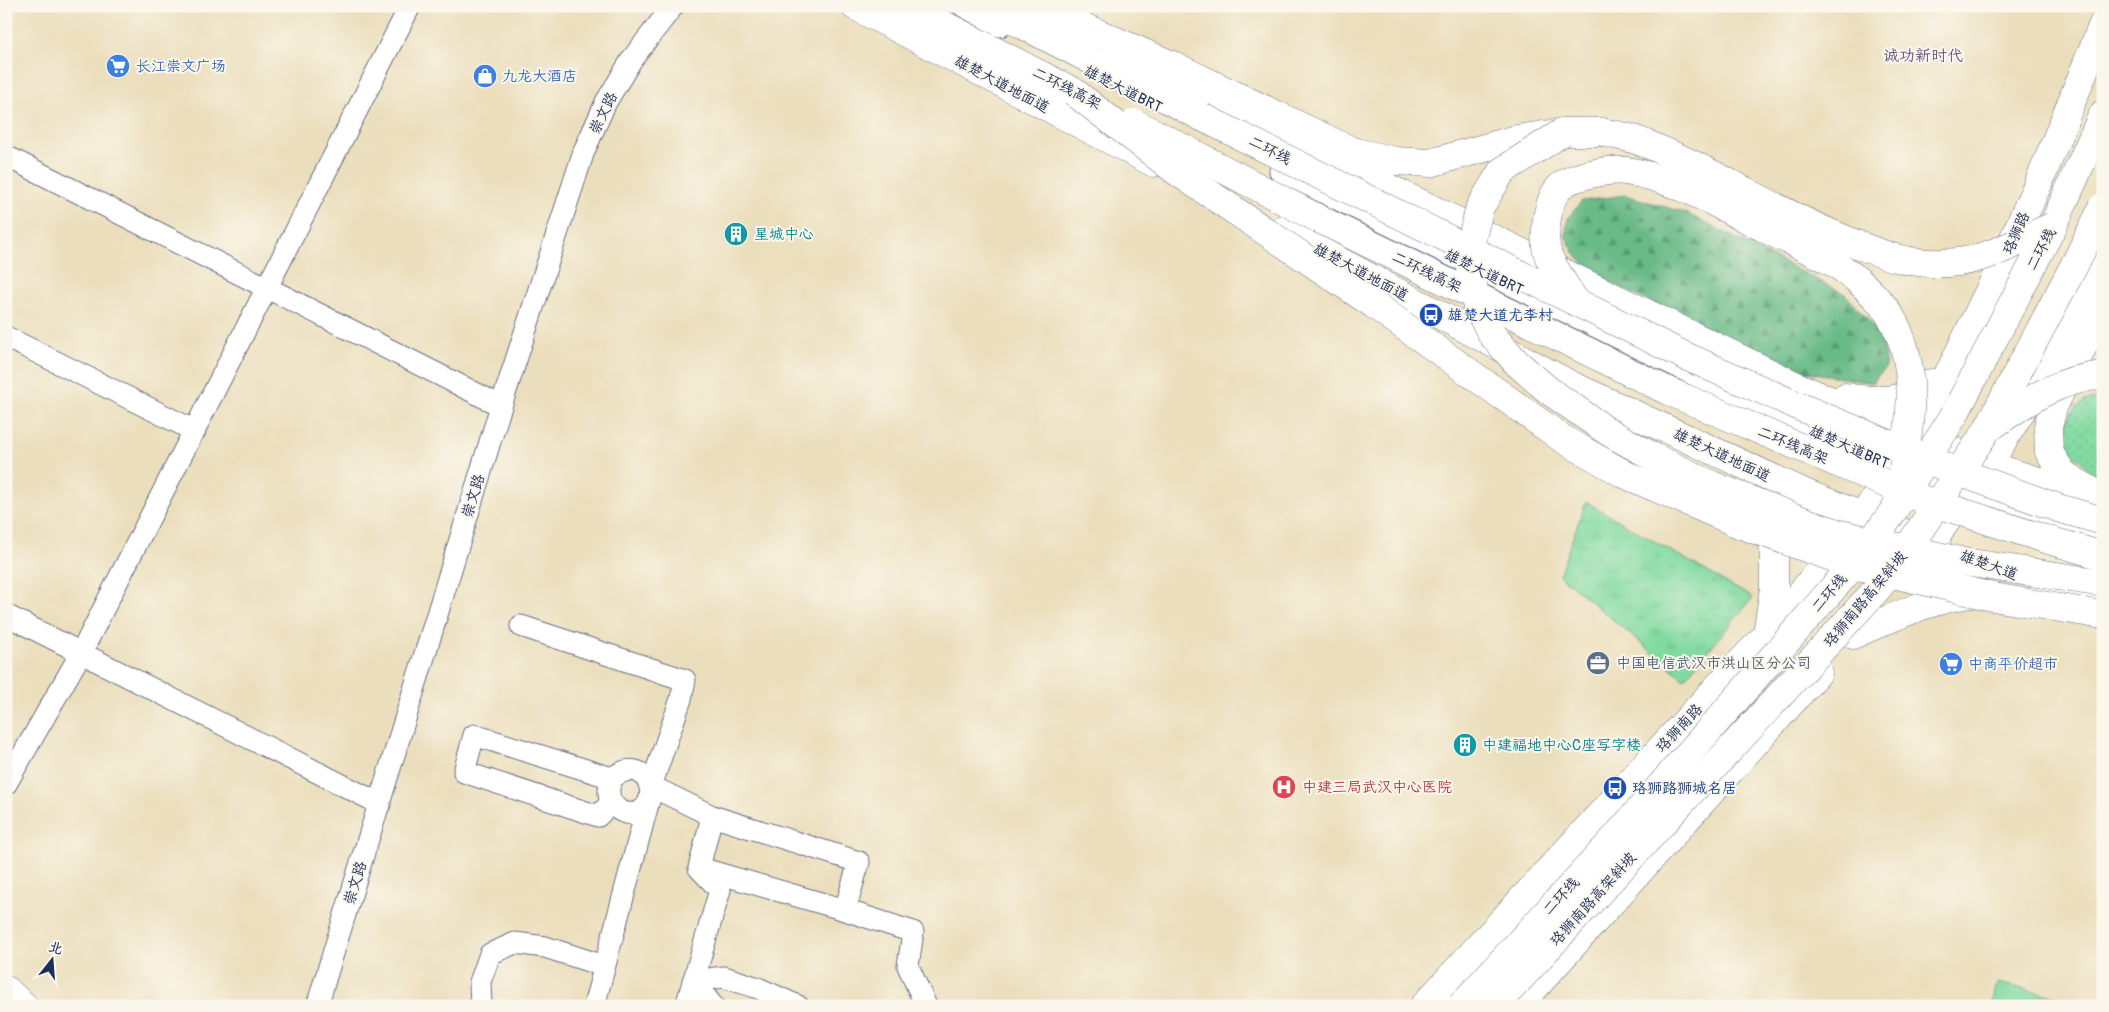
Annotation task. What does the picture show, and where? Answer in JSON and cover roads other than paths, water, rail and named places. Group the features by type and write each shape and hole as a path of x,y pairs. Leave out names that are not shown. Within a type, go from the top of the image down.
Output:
{"main road":[{"name":"雄楚大道地面道","path":"855,6 1573,386 1711,450 1863,517 1930,544"},
{"name":"二环线高架","path":"908,6 1317,218 1668,391 1922,499 2103,556"},
{"name":"二环线","path":"986,6 1220,126 1683,355 1937,464 2058,508 2103,521"},
{"path":"1031,6 1174,84 1805,390 1988,465 2103,502"},
{"path":"1036,6 1172,65 1352,152 1394,161 1430,163 1517,139 1563,132 1602,132 1637,140 1707,172 1788,215 1882,256 1909,262 1942,264 1960,262 1988,255 2053,226"},
{"name":"珞狮路","path":"1915,435 1952,367 2042,175 2103,24"},
{"path":"1074,92 1176,171 1373,304 1563,439 1624,474 1739,524 1854,565 1993,597 2103,615"},
{"name":"二环线","path":"1461,1006 1641,808 1862,555 1890,516 1953,417 2053,226 2103,114"},
{"path":"1563,132 1502,171 1480,207 1472,237 1471,274 1477,307 1493,336 1517,363 1548,390 1607,431 1657,460 1712,485 1814,525 1840,534 1964,562 2103,583"},
{"path":"1565,296 1548,254 1544,227 1551,204 1560,186 1592,172 1626,171 1677,185 1838,265 1873,294 1891,316 1902,339 1910,367 1910,426 1903,473 1890,516"},
{"name":"珞狮南路高架斜坡","path":"1496,1006 1878,588 1912,543 1986,430 2103,208"},
{"path":"1518,1006 1853,635 1930,544 1988,465 2036,387 2103,266"},
{"path":"2103,289 2096,320 2053,407 2048,427 2050,452 2063,474 2103,496"},
{"path":"1805,390 1862,400 1880,401 1899,398 1923,389 1952,367"},
{"path":"1986,430 2053,386 2084,377 2103,375"},
{"name":"珞狮南路","path":"1424,1006 1766,636 1863,517 1915,435"},
{"path":"1711,450 1740,479 1762,511 1774,552 1774,588 1766,636"},
{"name":"雄楚大道","path":"1930,544 2048,586"},
{"path":"1853,635 1914,608 1944,598 2048,586 2103,599"},
{"path":"6,990 24,1006"}],"street":[{"path":"6,784 81,653 410,6"},
{"name":"崇文路","path":"317,1006 501,406 584,151 606,102 624,73 673,6"},
{"name":"雄楚大道BRT","path":"963,6 1330,196 1749,402 1895,468 1966,496 2103,538"},
{"path":"6,156 501,406"},
{"path":"6,337 195,431"},
{"path":"6,615 380,804"},
{"path":"521,626 685,680 681,699 649,795 594,1006"},
{"path":"612,778 474,736 464,772 598,816 612,803"},
{"path":"622,771 638,771 646,778 649,795 641,810 629,814 620,810 612,803 609,792 612,778 622,771"},
{"path":"649,795 859,862 845,910"},
{"path":"699,868 712,816"},
{"path":"699,868 845,910 913,932 908,966 926,1006"},
{"path":"686,1006 720,890 699,868"},
{"path":"481,1006 480,982 490,954 515,943 545,948 604,966"},
{"path":"693,981 724,977 758,988 798,1006"},
{"path":"693,981 713,1006"}],"place":[{"name":"长江崇文广场","path":"118,66"},
{"name":"九龙大酒店","path":"485,76"},
{"name":"星城中心","path":"736,234"},
{"name":"雄楚大道尤李村","path":"1431,315"},
{"name":"中国电信武汉市洪山区分公司","path":"1598,663"},
{"name":"中商平价超市","path":"1951,664"},
{"name":"中建福地中心C座写字楼","path":"1465,745"},
{"name":"中建三局武汉中心医院","path":"1284,787"},
{"name":"珞狮路狮城名居","path":"1615,788"}],"district":[{"name":"诚功新时代","path":"1923,55"}]}
